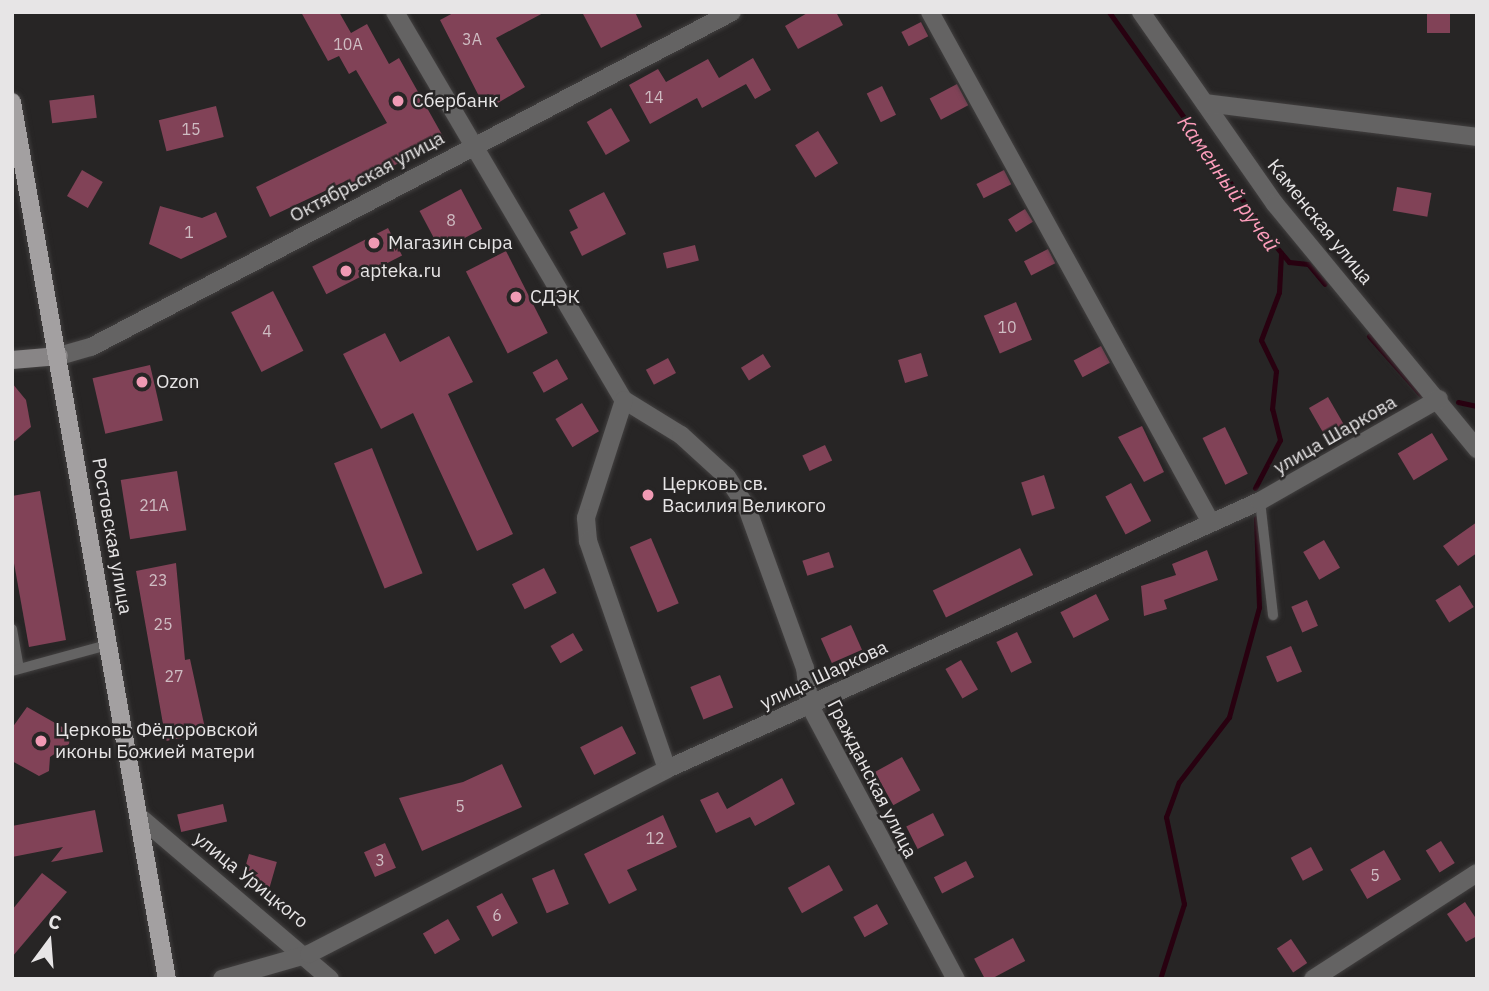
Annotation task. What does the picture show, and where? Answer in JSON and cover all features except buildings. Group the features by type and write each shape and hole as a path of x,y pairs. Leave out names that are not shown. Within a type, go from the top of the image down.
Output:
{"main road":[{"name":"Ростовская улица","path":"12,102 111,644 167,979"},
{"path":"12,360 58,356"}],"street":[{"name":"Гражданская улица","path":"395,12 624,400 681,435 727,477 747,508 805,668 810,706 956,979"},
{"name":"Октябрьская улица","path":"58,356 91,347 472,145 733,12"},
{"path":"930,12 1209,519"},
{"name":"Каменская улица","path":"1141,12 1275,204 1439,399 1477,449"},
{"path":"1205,103 1477,136"},
{"name":"улица Шаркова","path":"222,979 309,954 667,769 810,706 1209,519 1260,501 1439,399"},
{"path":"624,400 586,518 588,541 667,769"},
{"name":"улица Урицкого","path":"141,818 309,954 330,979"},
{"path":"1313,979 1477,873"}],"lane":[{"path":"1260,501 1273,615"},
{"path":"12,629 16,669 111,644"}],"waterway":[{"name":"Каменный ручей","path":"1109,12 1273,243 1289,262 1308,264 1325,284"},
{"name":"Каменный ручей","path":"1255,488 1280,440 1272,409 1276,371 1261,340 1279,292 1281,253"},
{"path":"1369,336 1421,395"},
{"path":"1458,402 1477,406"},
{"name":"Каменный ручей","path":"1160,979 1184,904 1166,817 1179,782 1229,717 1259,607 1256,518"}],"place":[{"name":"Сбербанк","path":"398,101"},
{"name":"Магазин сыра","path":"374,243"},
{"name":"apteka.ru","path":"346,271"},
{"name":"СДЭК","path":"516,297"},
{"name":"Ozon","path":"142,382"},
{"name":"Церковь св. Василия Великого","path":"648,495"},
{"name":"Церковь Фёдоровской иконы Божией матери","path":"41,741"}]}
